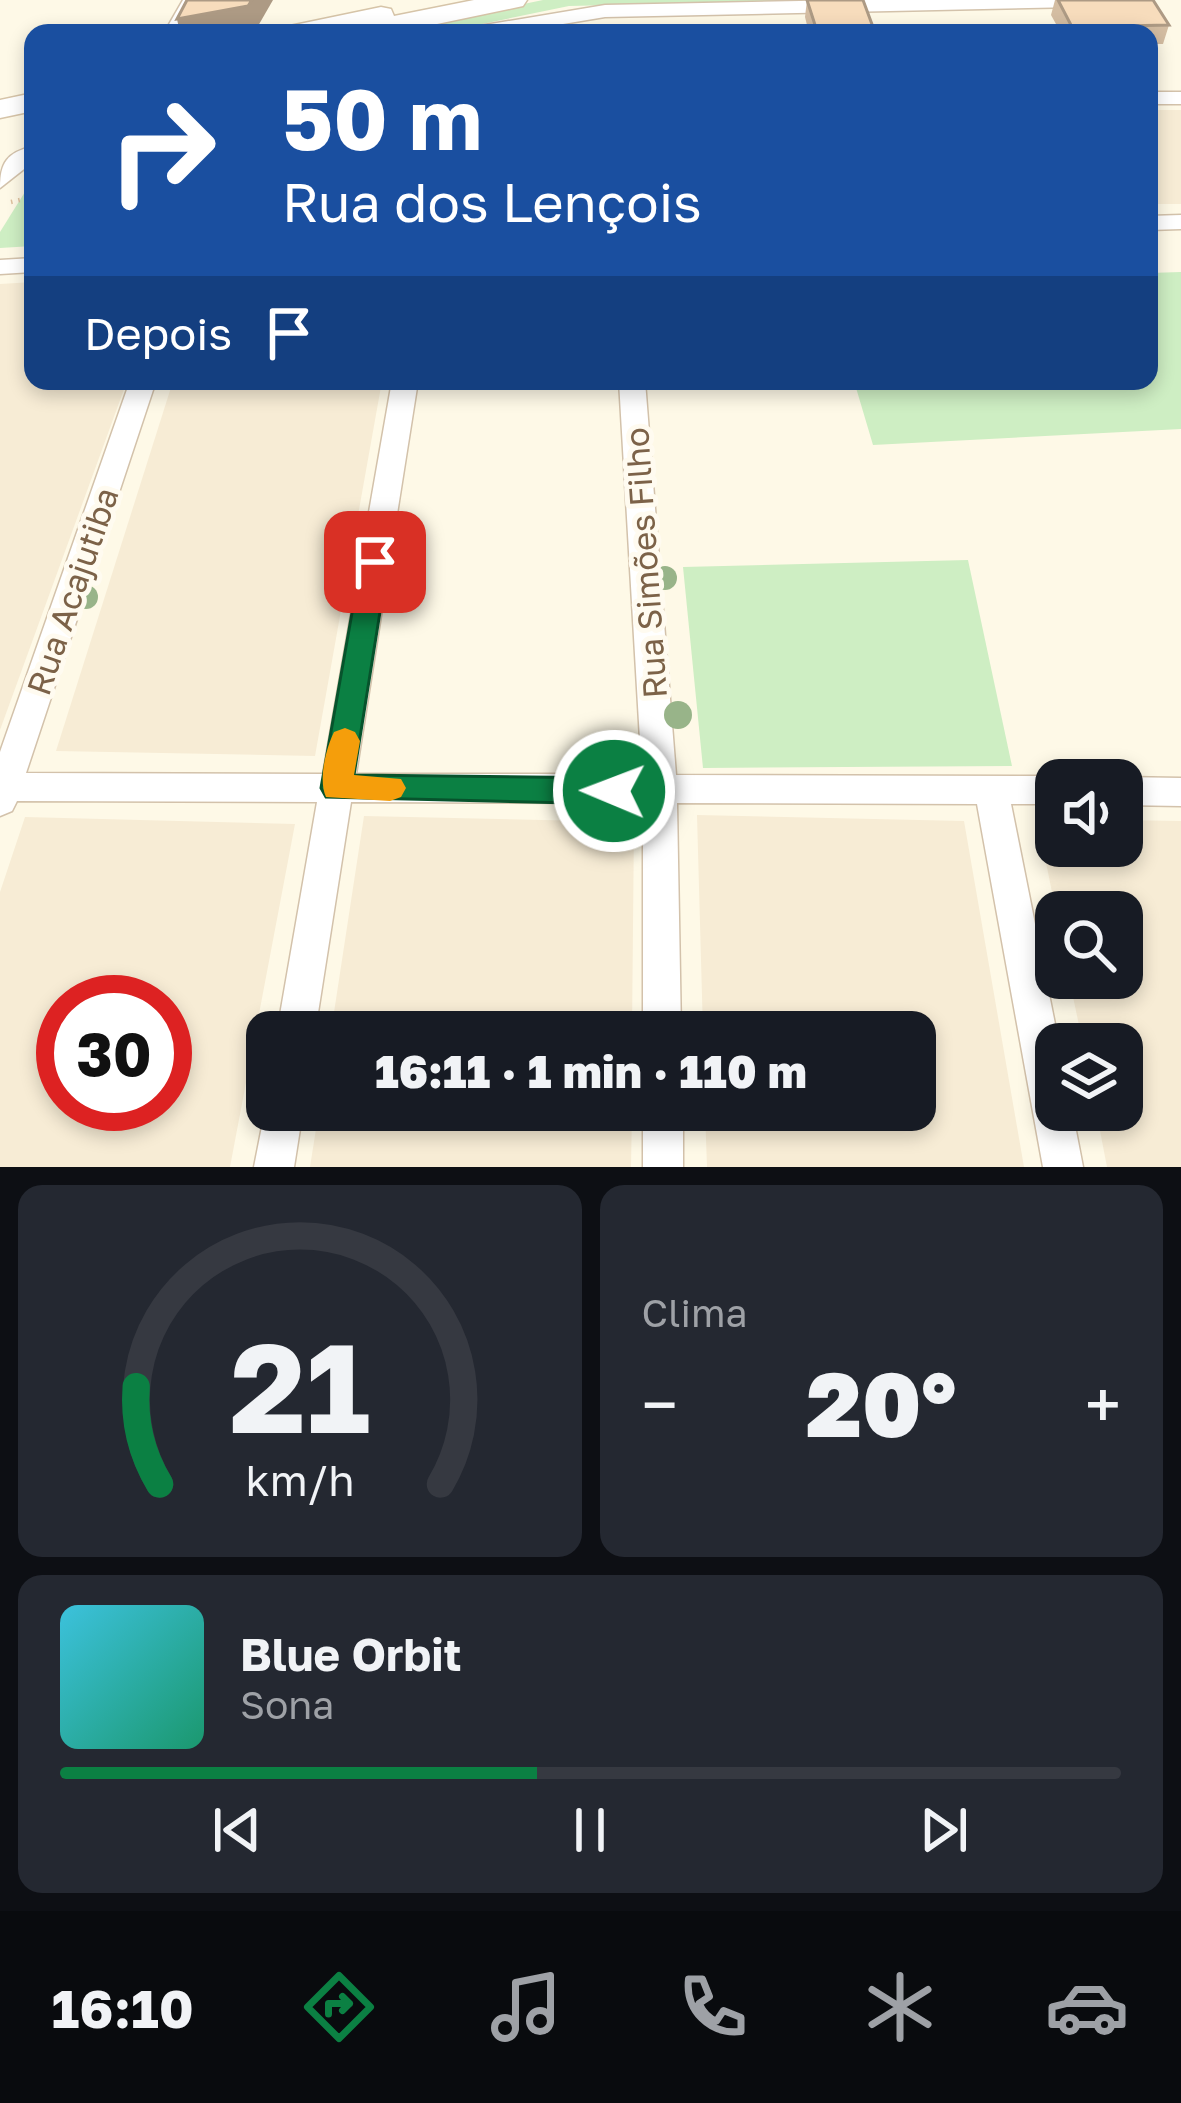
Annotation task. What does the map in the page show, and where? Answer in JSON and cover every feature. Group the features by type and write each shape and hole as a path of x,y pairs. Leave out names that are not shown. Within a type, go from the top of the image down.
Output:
{"main road":[{"path":"367,24 453,0"},
{"path":"379,24 513,0"}],"street":[{"path":"527,24 605,11 1127,0"},
{"name":"Rua Acajutiba","path":"2,792 140,390"},
{"path":"300,1011 403,390"},
{"name":"Rua Simões Filho","path":"633,390 660,792 662,1011"},
{"path":"991,790 1063,1167"},
{"path":"2,792 1035,790"},
{"path":"1143,791 1181,791"},
{"path":"274,1167 280,1131"},
{"path":"663,1131 663,1167"}],"shaded area":[{"path":"1158,110 1181,110 1181,204 1158,204"},
{"path":"24,283 24,390 124,390 0,730 0,284"},
{"path":"170,390 380,390 315,756 56,751"},
{"path":"697,815 964,821 1024,1167 707,1167 706,1131 936,1131 936,1011 702,1011"},
{"path":"364,816 634,822 632,1011 334,1011"},
{"path":"25,817 295,824 260,1011 246,1011 246,1083 230,1167 0,1167 0,892"},
{"path":"1143,820 1181,821 1181,1167 1107,1167 1100,1131 1143,1131 1143,1023 1079,1023 1073,999 1143,999 1143,891 1052,891 1047,867 1143,867"},
{"path":"316,1131 632,1131 631,1167 310,1167"}],"green space":[{"path":"543,0 840,0 569,6 482,24 429,24"},
{"path":"24,193 24,247 0,248 0,232"},
{"path":"1181,272 1181,429 873,445 857,390 1158,390 1158,273"},
{"path":"968,560 1012,766 703,768 683,567"}],"building":[{"path":"187,0 252,0 248,6 177,19"},
{"path":"807,0 863,0 872,24 815,24"},
{"path":"1058,0 1153,0 1169,25 1158,24 1070,24"}],"slow traffic":[{"path":"345,741 337,788 390,788"}],"route":[{"path":"375,562 337,788 614,791"}]}
